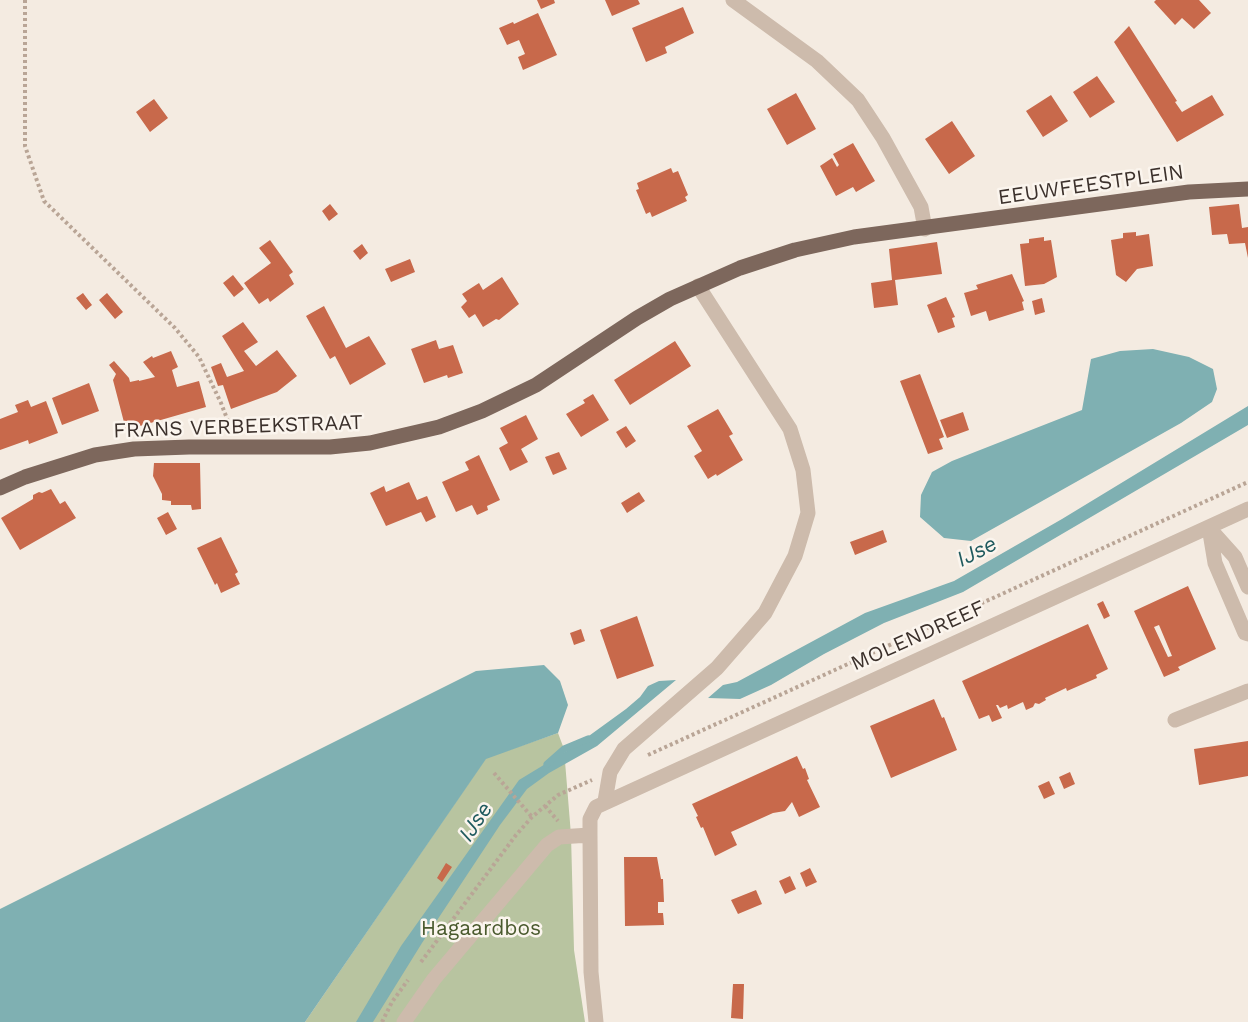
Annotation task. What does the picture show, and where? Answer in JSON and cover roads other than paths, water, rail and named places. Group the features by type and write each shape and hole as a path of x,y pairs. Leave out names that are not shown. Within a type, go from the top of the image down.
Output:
{"main road":[{"name":"EEUWFEESTPLEIN","path":"940,226 1189,192 1248,189"},
{"name":"FRANS VERBEEKSTRAAT","path":"0,488 25,477 95,455 134,449 330,447 401,437 439,427 482,411 536,385 637,318 698,286 740,268 795,250 854,237 940,226"}],"street":[{"path":"733,0 817,61 858,100 883,138 921,207 925,229"},
{"path":"596,1022 591,972 590,835 592,812 605,801 610,772 624,749 717,668 765,613 795,556 808,513 803,470 789,429 698,286"},
{"name":"MOLENDREEF","path":"605,801 1248,509"},
{"path":"1209,527 1235,557 1248,587"},
{"path":"1209,527 1215,563 1245,633 1248,634"},
{"path":"1176,720 1248,691"},
{"path":"404,1022 434,979 547,845 559,837 590,835"}],"water":[{"path":"1153,349 1189,357 1213,369 1217,389 1212,402 1181,423 971,541 944,538 920,517 921,495 932,472 952,461 1082,410 1091,359 1120,351"},
{"path":"1248,406 1248,425 963,592 884,623 771,685 740,699 708,698 723,685 737,682 865,613 954,581 1062,519"},
{"path":"544,665 560,681 568,705 558,733 486,759 305,1022 0,1022 0,909 476,671"},
{"path":"676,680 597,746 549,773 527,789 500,825 422,943 373,1022 356,1022 401,946 519,780 575,746 626,709 640,697 648,686 659,681"}],"waterway":[{"name":"IJse","path":"547,764 564,749 588,739"}],"park label":[{"name":"Hagaardbos","path":"481,929"}]}
